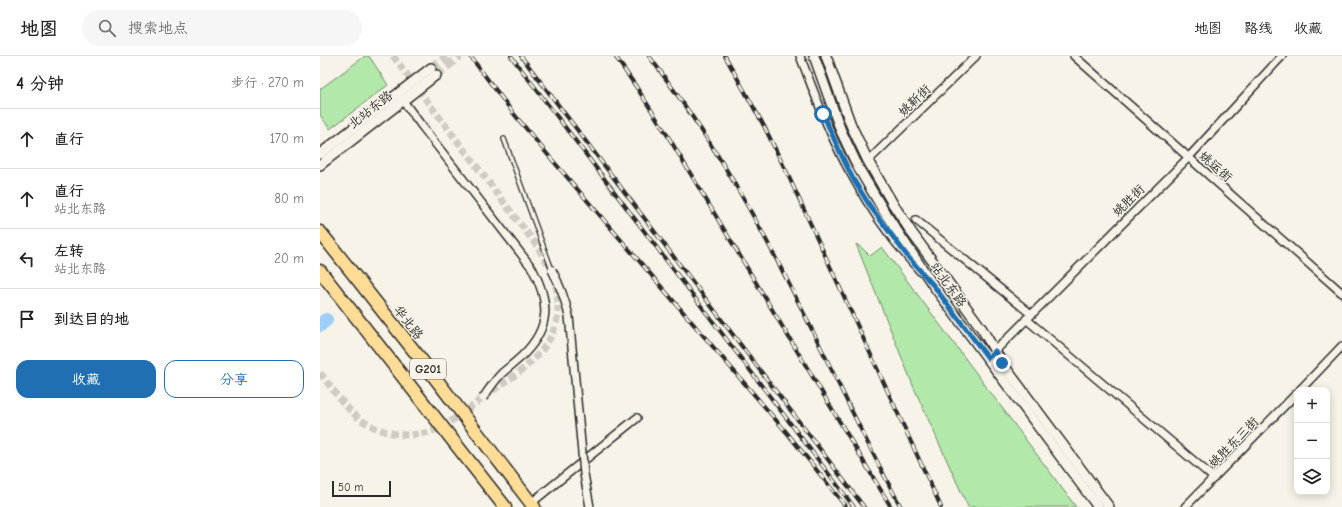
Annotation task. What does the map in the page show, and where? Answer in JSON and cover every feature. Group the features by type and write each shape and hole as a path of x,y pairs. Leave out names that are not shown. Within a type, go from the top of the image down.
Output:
{"highway":[{"name":"华北路","path":"320,232 533,505"},
{"name":"G201","path":"320,271 505,507"}],"street":[{"path":"800,56 823,114 846,165 870,206 908,257 933,285"},
{"name":"站北东路","path":"814,56 841,131 859,169 884,213 933,285 1098,507"},
{"name":"站北东路","path":"826,56 851,125 868,161 893,204 982,329 1002,363 1109,507"},
{"name":"姚靳街","path":"868,161 976,56"},
{"name":"姚运街","path":"1074,56 1342,293"},
{"name":"姚胜街","path":"988,358 1189,157 1282,56"},
{"name":"北站东路","path":"320,165 433,71"},
{"path":"400,97 532,268 542,289 545,300 545,313 539,335 522,356 501,374 483,398"},
{"name":"北站东路","path":"320,154 400,97"},
{"path":"916,220 1029,316 1214,478"},
{"path":"552,270 560,284 566,300 569,316 584,474 590,507"},
{"path":"1303,387 1342,346"},
{"name":"姚胜东三街","path":"1185,507 1294,396"},
{"path":"533,505 637,418"}],"lane":[{"path":"504,139 552,270"}],"green space":[{"path":"365,56 369,56 388,85 330,129 320,115 320,89"},
{"path":"856,244 870,256 882,247 1076,507 968,507 914,388"}],"waterway":[{"path":"320,325 326,320"}],"tunnel":[{"path":"393,56 537,246 551,269"},
{"path":"431,68 446,56"},
{"path":"436,75 460,56"},
{"path":"320,373 349,409 367,424 384,431 402,435 420,434 435,430 456,418 518,373 530,363 547,343 557,320 557,294 554,279"}],"railway":[{"path":"470,56 514,114 548,155 788,434 846,507"},
{"path":"511,56 854,507"},
{"path":"521,56 864,507"},
{"path":"615,56 666,133 891,507"},
{"path":"649,56 701,129 747,205 787,280 881,470 901,507"},
{"path":"725,56 764,126 788,175 941,507"}],"route":[{"path":"823,114 853,179 870,206 908,257 933,285 988,358 995,351 1002,363"}]}
